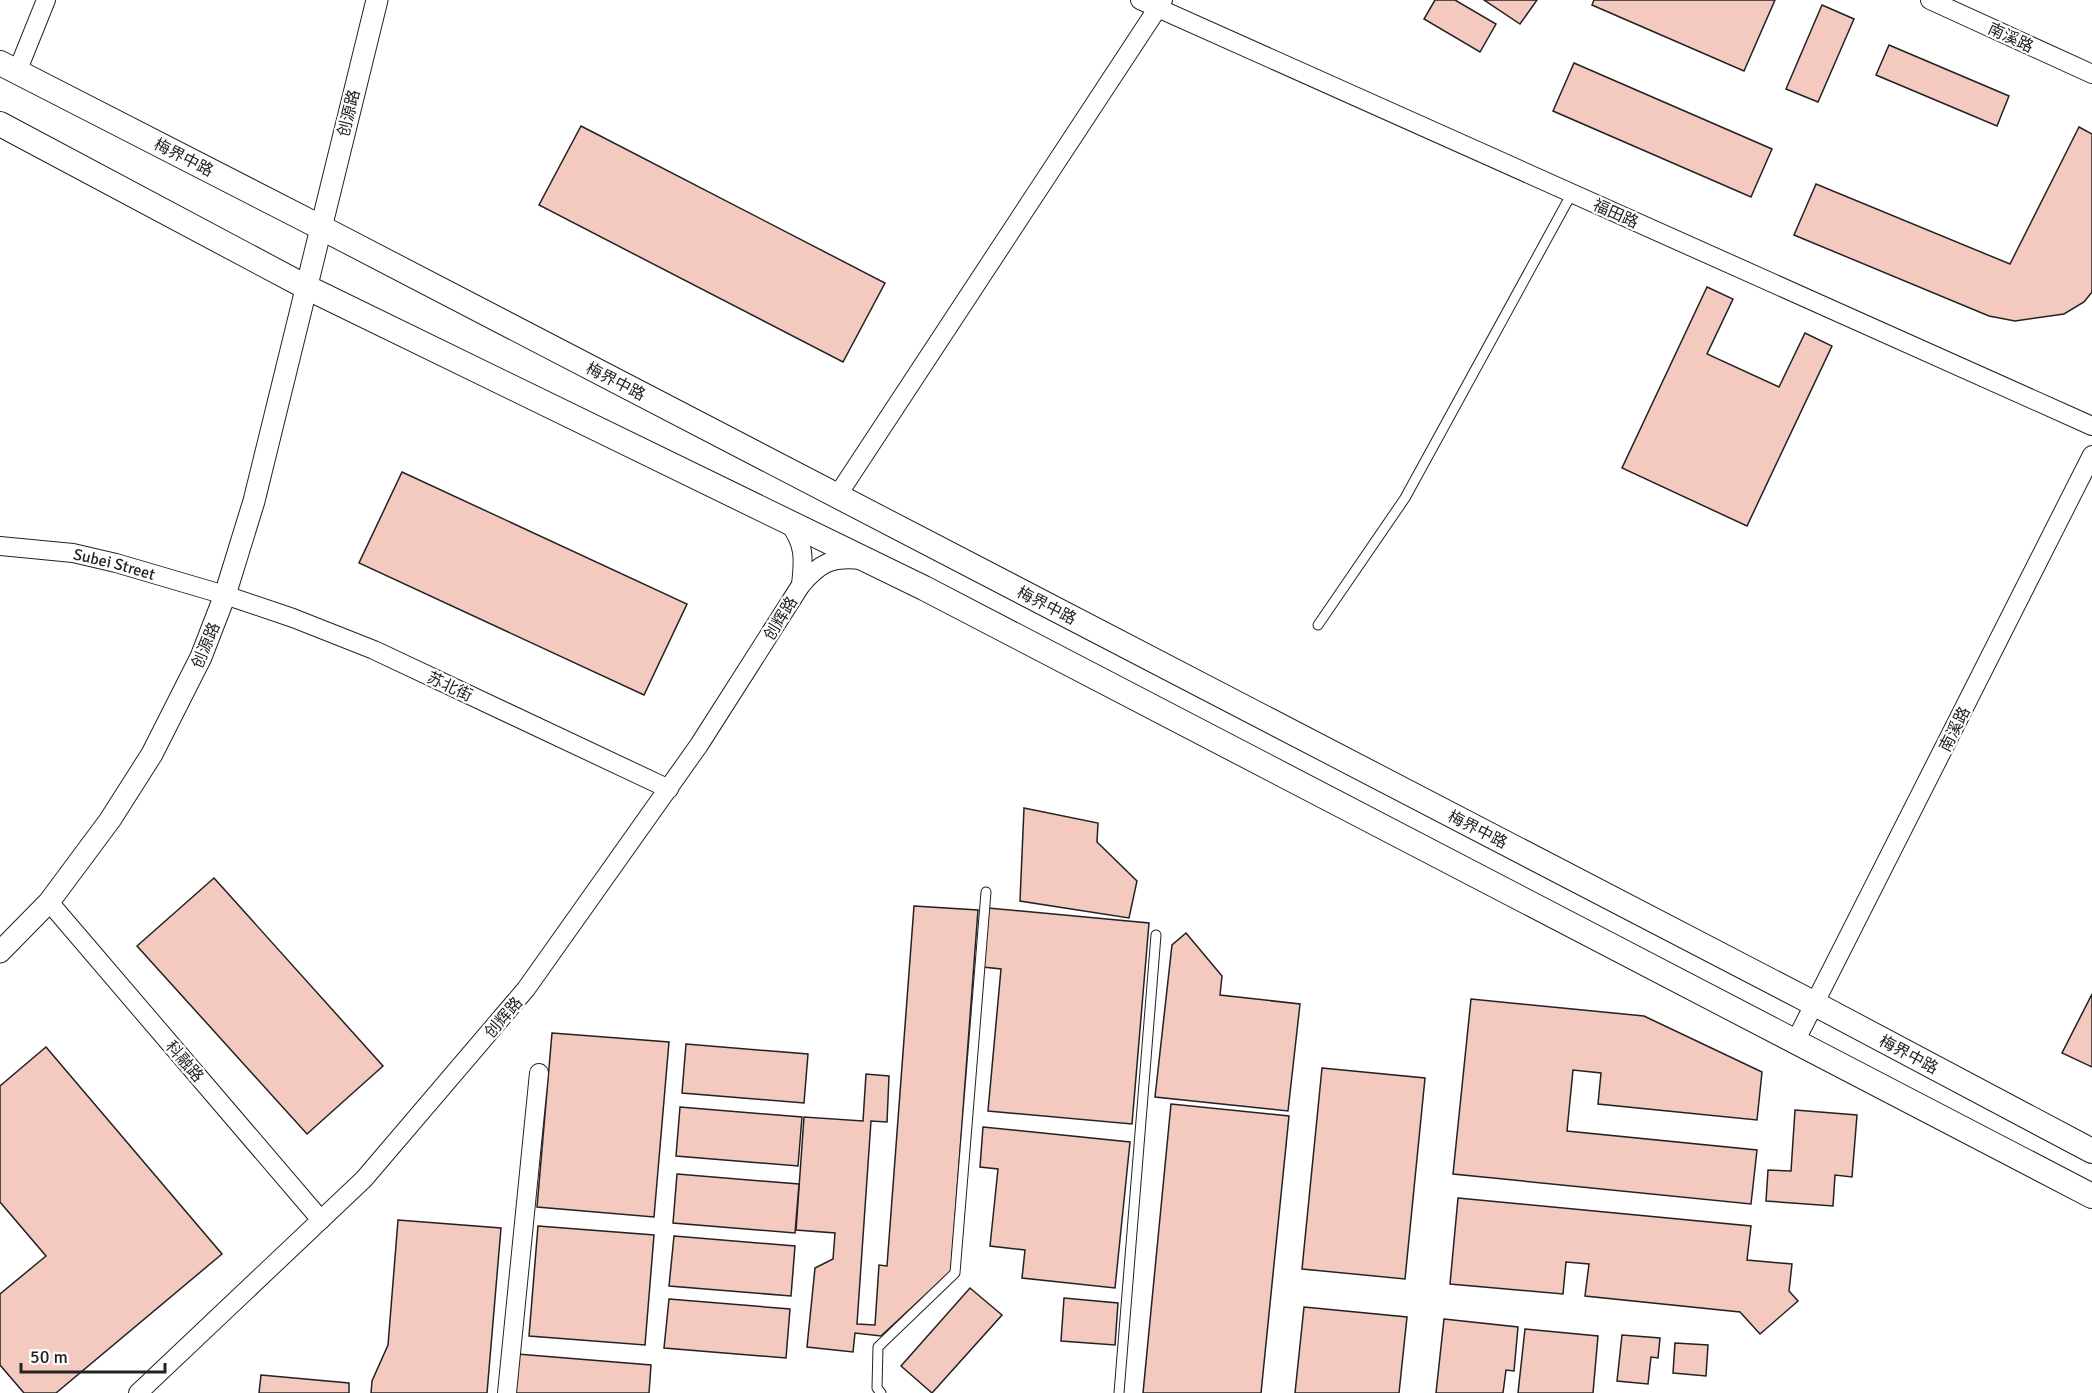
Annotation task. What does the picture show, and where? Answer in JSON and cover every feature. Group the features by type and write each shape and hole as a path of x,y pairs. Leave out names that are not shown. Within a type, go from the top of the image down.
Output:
{"main road":[{"name":"梅界中路","path":"9,67 1815,1004 2092,1151"},
{"path":"0,124 306,287 934,593 2092,1196"}],"street":[{"path":"9,67 46,0"},
{"name":"创源路","path":"0,952 49,902 110,820 152,754 201,657 225,595 254,501 377,0"},
{"name":"福田路","path":"1140,0 1160,4 1572,193 2092,426"},
{"name":"南溪路","path":"1930,0 2092,74"},
{"path":"837,496 1160,4"},
{"name":"南溪路","path":"1795,1042 2092,455"},
{"path":"788,522 801,543 803,553 801,585"},
{"name":"Subei Street","path":"0,546 73,553 116,563 225,595"},
{"path":"801,585 827,561 844,558 867,560"},
{"name":"创辉路","path":"138,1393 364,1179 526,989 699,746 801,585"},
{"name":"苏北街","path":"225,595 293,618 374,650 669,789"},
{"name":"科融路","path":"49,902 321,1220"},
{"path":"507,1393 540,1073"}],"lane":[{"path":"1318,625 1405,498 1572,193"},
{"path":"881,1393 877,1388 879,1347 955,1273 986,892"},
{"path":"1119,1393 1156,935"}],"building":[{"path":"1435,0 1455,0 1496,24 1480,52 1424,19"},
{"path":"1484,0 1537,0 1520,24"},
{"path":"1594,0 1775,0 1744,71 1592,5"},
{"path":"1822,5 1854,19 1818,102 1786,89"},
{"path":"1889,45 2009,96 1997,126 1876,75"},
{"path":"1574,63 1772,149 1751,197 1553,111"},
{"path":"581,126 885,283 843,362 539,205"},
{"path":"2079,127 2092,134 2092,292 2084,302 2064,314 2015,321 1989,316 1794,235 1816,184 2010,264"},
{"path":"1707,287 1733,299 1707,354 1779,387 1805,333 1832,346 1747,526 1622,468"},
{"path":"402,472 687,604 644,695 359,563"},
{"path":"1024,808 1098,823 1097,842 1137,881 1129,918 1020,901"},
{"path":"214,878 383,1066 307,1134 137,946"},
{"path":"914,906 978,910 951,1271 881,1336 855,1333 853,1352 807,1347 815,1268 833,1259 835,1233 796,1230 804,1117 863,1121 866,1074 889,1076 887,1122 871,1121 857,1324 875,1325 879,1265 887,1266"},
{"path":"988,908 1149,923 1132,1124 988,1111 1001,969 983,967"},
{"path":"1186,933 1222,976 1220,995 1300,1004 1288,1111 1155,1097 1172,945"},
{"path":"2092,994 2092,1067 2062,1053"},
{"path":"1471,999 1644,1016 1762,1072 1757,1120 1598,1104 1601,1073 1573,1070 1567,1131 1757,1150 1751,1204 1453,1174"},
{"path":"552,1033 669,1042 654,1217 537,1207"},
{"path":"686,1044 808,1054 804,1103 682,1093"},
{"path":"46,1047 222,1254 56,1393 24,1393 0,1365 0,1294 46,1256 0,1202 0,1086"},
{"path":"1322,1068 1425,1078 1405,1279 1302,1269"},
{"path":"1171,1104 1289,1116 1261,1393 1143,1393"},
{"path":"680,1107 802,1117 798,1166 676,1156"},
{"path":"1795,1110 1857,1115 1852,1177 1835,1175 1833,1206 1766,1201 1768,1170 1791,1171"},
{"path":"983,1127 1130,1142 1115,1288 1022,1278 1025,1250 990,1246 998,1169 980,1167"},
{"path":"677,1174 799,1184 795,1233 673,1223"},
{"path":"1458,1198 1751,1226 1747,1260 1792,1264 1789,1291 1798,1301 1760,1334 1740,1312 1585,1296 1589,1264 1566,1262 1563,1294 1450,1284"},
{"path":"398,1220 501,1228 487,1393 371,1393 372,1381 388,1345"},
{"path":"538,1226 654,1235 645,1345 529,1336"},
{"path":"674,1236 795,1246 791,1296 669,1286"},
{"path":"970,1288 1002,1315 932,1393 901,1366"},
{"path":"1064,1298 1118,1303 1115,1345 1061,1341"},
{"path":"669,1299 790,1309 786,1358 664,1348"},
{"path":"1304,1307 1407,1317 1399,1393 1295,1393"},
{"path":"1444,1319 1518,1327 1514,1371 1506,1370 1503,1393 1436,1393"},
{"path":"1525,1329 1598,1336 1593,1393 1518,1393"},
{"path":"1622,1335 1660,1338 1658,1358 1651,1357 1648,1384 1617,1381"},
{"path":"1675,1343 1708,1345 1706,1376 1673,1373"},
{"path":"517,1354 651,1365 649,1393 514,1393"},
{"path":"261,1375 349,1383 349,1393 259,1393"}]}
